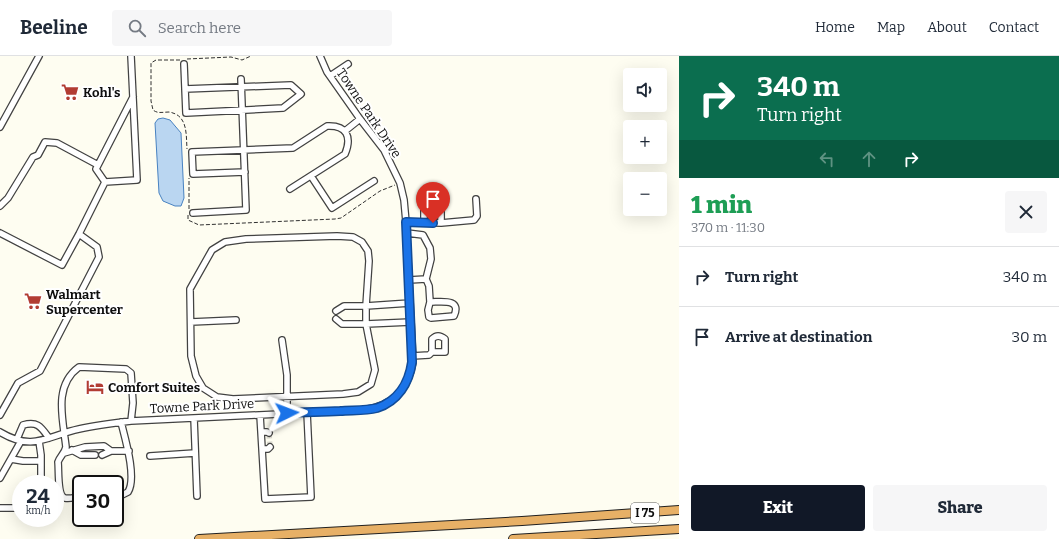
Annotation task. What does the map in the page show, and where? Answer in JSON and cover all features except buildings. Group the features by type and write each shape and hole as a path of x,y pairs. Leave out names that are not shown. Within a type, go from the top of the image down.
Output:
{"highway":[{"name":"I 75","path":"199,539 522,521 679,510"},
{"name":"I 75","path":"513,539 679,529"}],"street":[{"path":"1,123 39,56"},
{"path":"105,182 137,180 131,56"},
{"name":"Towne Park Drive","path":"0,432 19,440 30,442 39,441 78,429 121,422 363,410 376,408 394,399 406,383 411,373 412,356 407,233 404,200 400,183 384,150 330,76 320,56"},
{"path":"184,64 185,89 186,113 283,108 301,94 291,85 185,89"},
{"path":"330,76 348,64"},
{"path":"193,213 246,210 241,79"},
{"path":"105,182 96,169 133,97"},
{"path":"345,131 360,119"},
{"path":"245,172 193,174 192,152 293,148 328,126 333,125 345,131 348,138 348,146 345,154 290,189"},
{"path":"0,206 8,198 33,157 38,155 45,142 57,142 98,165"},
{"path":"311,176 332,208 374,181"},
{"path":"0,233 62,265 105,182"},
{"path":"424,223 424,200 426,197 436,196 440,201 441,223"},
{"path":"406,222 441,223 474,220 477,216 476,199"},
{"path":"407,233 423,235 430,248 431,259 426,279 429,286 430,302 428,310 430,318 454,316 456,307 453,303 430,302"},
{"path":"0,415 18,384 40,371 99,257 97,246 79,234"},
{"path":"337,236 353,237 362,242 368,251 369,261 366,306 366,324 375,370 370,384 358,392 233,399 217,397 203,388 196,376 191,356 190,289 212,250 226,242 246,239 337,236"},
{"path":"409,280 426,279"},
{"path":"336,311 344,306 410,303"},
{"path":"336,319 342,324 411,322"},
{"path":"191,322 236,320"},
{"path":"282,340 287,375 287,413"},
{"path":"412,356 429,355 432,352"},
{"path":"72,498 65,498 61,495 58,462 66,447 61,415 62,393 67,377 78,367 126,369 131,373 133,403 131,421"},
{"path":"260,415 265,499 311,497 307,412"},
{"path":"194,418 197,496"},
{"path":"121,422 130,456 130,489 124,494"},
{"path":"0,478 19,440 23,425 30,423 36,424 49,438"},
{"path":"261,432 269,433"},
{"path":"39,441 41,475"},
{"path":"64,453 85,447 104,446 111,451"},
{"path":"262,449 268,449 270,447"},
{"path":"72,450 81,455 95,455"},
{"path":"102,455 111,451 129,451"},
{"path":"150,456 195,453"},
{"path":"11,458 23,461 41,461"},
{"path":"0,508 12,508"}],"water":[{"path":"163,118 170,120 181,133 184,198 181,206 175,206 163,201 159,193 155,123 158,119"}],"tunnel":[{"path":"269,433 270,447"}],"place":[{"name":"Kohl's","path":"70,92"},
{"name":"Walmart Supercenter","path":"33,301"},
{"name":"Comfort Suites","path":"95,387"}],"route":[{"path":"287,413 363,410 376,408 394,399 401,392 411,373 412,362 406,222 433,223"}]}
